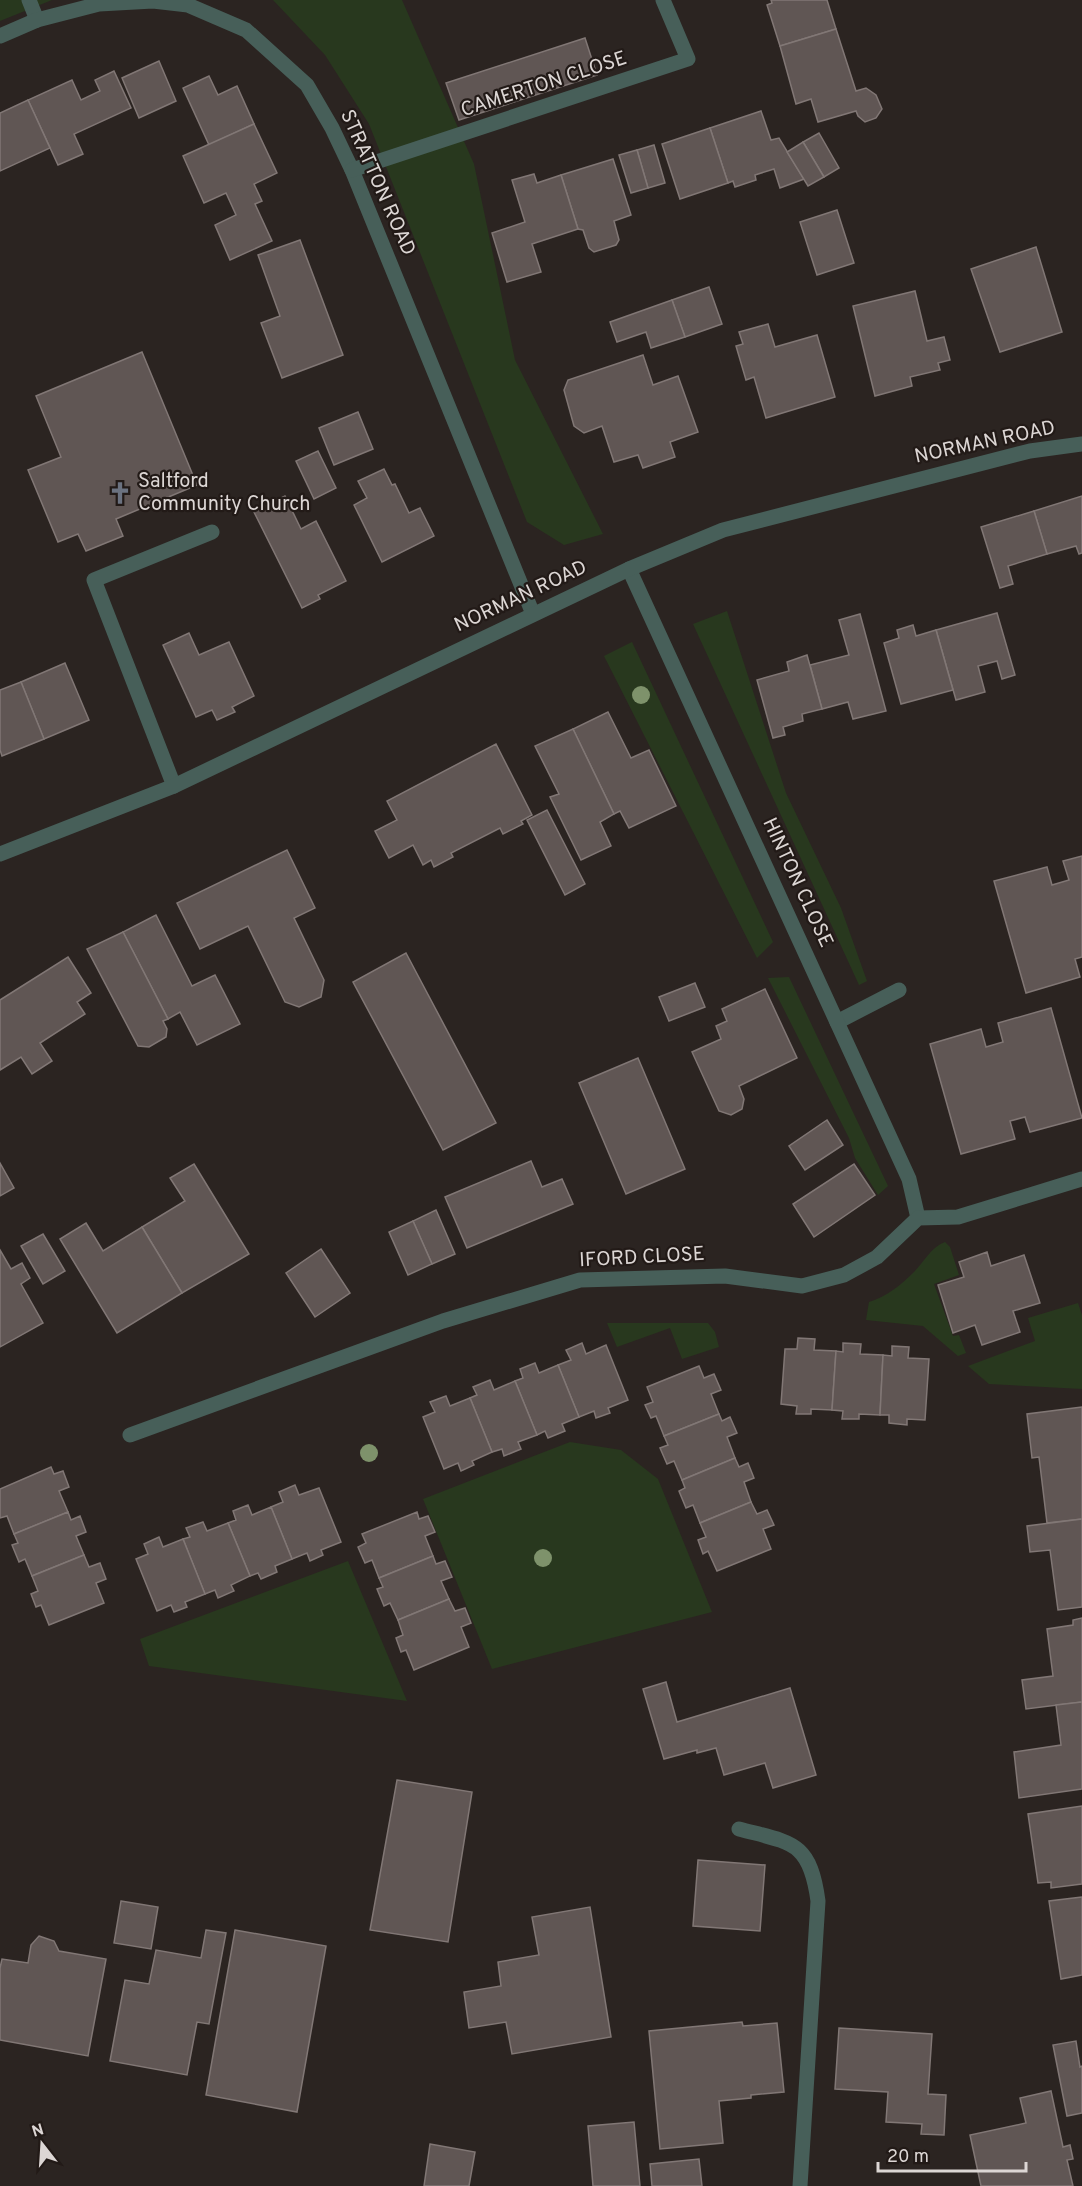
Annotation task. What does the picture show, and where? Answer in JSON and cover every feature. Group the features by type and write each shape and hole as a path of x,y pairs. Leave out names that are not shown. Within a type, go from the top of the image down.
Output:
{"street":[{"path":"29,0 37,20"},
{"name":"CAMERTON CLOSE","path":"352,170 688,59 663,0"},
{"name":"STRATTON ROAD","path":"0,36 37,20 99,4 153,1 188,5 246,30 307,84 352,170 533,614"},
{"name":"NORMAN ROAD","path":"0,854 174,786 629,569 723,531 1030,451 1082,444"},
{"path":"174,786 94,580 212,532"},
{"name":"HINTON CLOSE","path":"629,569 909,1179 918,1218"},
{"path":"837,1022 898,990"},
{"path":"918,1218 958,1217 1082,1179"},
{"name":"IFORD CLOSE","path":"130,1435 442,1321 580,1280 724,1276 802,1286 844,1275 877,1257 918,1218"},
{"path":"739,1829 786,1842 807,1857 815,1878 818,1901 800,2186"}],"green space":[{"path":"0,0 52,0 0,21"},
{"path":"273,0 402,0 474,164 515,360 603,534 564,545 527,522 369,124 325,55"},
{"path":"727,611 786,793 841,908 867,981 859,985 693,624"},
{"path":"632,642 773,942 757,958 604,656"},
{"path":"789,977 888,1186 878,1195 855,1158 849,1138 768,978"},
{"path":"945,1242 950,1247 959,1275 934,1284 953,1336 959,1335 966,1353 958,1356 923,1326 866,1320 869,1302 899,1286 932,1251"},
{"path":"1078,1303 1082,1315 1082,1389 989,1384 968,1366 1035,1341 1028,1318"},
{"path":"607,1323 708,1323 715,1332 719,1347 682,1359 670,1328 617,1347"},
{"path":"570,1442 621,1450 658,1479 712,1612 492,1669 423,1499"},
{"path":"348,1561 407,1701 149,1666 140,1639"}],"building":[{"path":"771,0 827,0 836,29 780,46 767,5 772,3"},
{"path":"836,29 856,91 866,88 876,95 882,109 876,118 865,122 856,111 818,122 811,99 796,104 780,46"},
{"path":"585,38 597,75 459,120 446,83"},
{"path":"159,61 176,101 139,118 122,78"},
{"path":"114,71 131,108 74,134 83,154 58,165 28,100 72,80 81,100 100,91 95,80"},
{"path":"209,76 218,95 237,86 254,124 209,145 183,88"},
{"path":"28,100 50,148 0,171 0,113"},
{"path":"761,111 771,140 779,138 804,179 780,188 774,169 755,175 756,180 735,187 733,181 728,183 710,128"},
{"path":"254,124 277,173 254,184 262,201 255,204 272,241 230,260 215,225 236,215 226,193 204,203 183,156"},
{"path":"710,128 728,183 680,199 662,144"},
{"path":"819,133 839,168 824,177 803,142"},
{"path":"803,142 824,177 808,186 787,152"},
{"path":"654,145 665,183 648,188 637,150"},
{"path":"637,150 648,188 631,193 619,155"},
{"path":"613,159 631,215 614,221 619,240 616,245 594,252 589,248 583,230 578,229 561,175"},
{"path":"534,174 537,183 561,175 578,229 532,244 541,272 507,282 492,233 525,222 512,180"},
{"path":"837,210 854,263 817,275 800,222"},
{"path":"300,240 343,355 282,378 261,323 280,316 258,255"},
{"path":"1036,247 1062,332 1000,352 971,269"},
{"path":"709,287 722,324 685,337 672,300"},
{"path":"915,291 927,341 944,337 950,360 938,363 940,370 910,377 912,386 875,396 853,306"},
{"path":"672,300 685,337 651,348 646,332 617,342 610,322"},
{"path":"768,324 775,347 817,335 835,397 766,418 754,377 746,380 736,346 743,344 739,332"},
{"path":"142,352 197,485 116,519 123,536 86,551 78,534 58,542 28,470 61,457 36,396"},
{"path":"643,355 653,385 678,376 698,432 670,442 675,457 643,468 638,455 614,462 602,426 584,433 574,426 564,390 568,380"},
{"path":"358,412 373,449 334,465 319,428"},
{"path":"318,451 336,488 314,499 296,461"},
{"path":"384,469 392,485 395,484 409,513 420,508 434,536 382,562 354,505 367,498 358,481"},
{"path":"285,496 301,529 316,521 346,581 318,595 320,599 302,608 254,512"},
{"path":"1082,496 1082,553 1079,554 1076,546 1047,554 1034,511"},
{"path":"1034,511 1047,554 1008,566 1013,584 1000,588 981,527"},
{"path":"997,613 1015,675 1002,679 997,661 978,666 985,692 956,700 936,630"},
{"path":"860,614 886,711 853,719 848,702 822,709 810,665 849,655 839,620"},
{"path":"913,625 916,636 936,630 953,690 901,704 884,643 899,638 897,630"},
{"path":"189,633 199,655 229,642 254,696 232,707 235,712 217,720 212,710 196,717 163,645"},
{"path":"807,655 822,709 802,714 803,721 783,727 785,735 773,738 757,680 789,671 787,662"},
{"path":"65,663 89,720 44,739 21,682"},
{"path":"21,682 44,739 2,756 0,750 0,690"},
{"path":"608,712 631,758 649,750 676,806 629,828 620,811 614,814 573,729"},
{"path":"573,729 614,814 600,822 611,846 581,860 550,797 559,794 535,746"},
{"path":"496,744 532,815 521,821 523,824 503,834 500,828 451,853 453,857 434,867 431,860 423,865 413,845 389,858 375,831 397,820 387,801"},
{"path":"547,810 585,884 565,895 527,820"},
{"path":"287,850 315,908 294,918 324,980 321,997 299,1007 285,1002 248,926 200,949 177,903"},
{"path":"1082,856 1082,957 1075,959 1080,977 1026,993 994,881 1047,867 1052,885 1069,880 1063,861"},
{"path":"156,915 192,986 215,975 240,1024 197,1045 180,1012 168,1019 123,932"},
{"path":"123,932 168,1019 163,1021 167,1029 166,1037 149,1047 138,1046 87,949"},
{"path":"406,953 496,1123 443,1150 353,982"},
{"path":"68,957 91,993 77,1002 85,1014 40,1043 52,1061 32,1074 21,1057 0,1070 0,1000"},
{"path":"695,983 705,1007 669,1021 659,997"},
{"path":"765,989 797,1058 739,1086 744,1099 742,1109 731,1115 719,1111 692,1052 721,1039 716,1026 727,1021 722,1009"},
{"path":"1051,1008 1082,1118 1030,1132 1025,1117 1010,1121 1015,1139 961,1154 930,1044 981,1029 986,1047 1003,1042 998,1023"},
{"path":"638,1058 685,1169 626,1194 579,1083"},
{"path":"827,1120 843,1145 805,1170 789,1146"},
{"path":"531,1161 542,1187 562,1179 573,1204 467,1248 445,1197"},
{"path":"0,1163 14,1188 0,1196"},
{"path":"194,1164 249,1254 182,1293 142,1227 185,1201 170,1178"},
{"path":"854,1164 875,1195 814,1237 793,1204"},
{"path":"436,1210 455,1254 432,1264 413,1221"},
{"path":"413,1221 432,1264 408,1275 389,1232"},
{"path":"86,1223 103,1251 142,1227 182,1293 117,1333 60,1239"},
{"path":"43,1234 65,1271 43,1284 21,1246"},
{"path":"321,1249 350,1293 315,1317 286,1273"},
{"path":"0,1250 11,1269 22,1263 30,1278 21,1284 43,1323 0,1347"},
{"path":"987,1252 991,1266 1024,1255 1040,1303 1013,1311 1020,1332 982,1345 975,1325 953,1333 938,1285 964,1277 959,1262"},
{"path":"798,1338 815,1339 814,1350 836,1351 832,1410 811,1409 811,1414 796,1414 797,1406 781,1404 785,1349 797,1349"},
{"path":"582,1343 586,1354 606,1345 628,1400 608,1408 610,1413 596,1418 594,1411 579,1417 558,1365 571,1360 566,1350"},
{"path":"843,1343 861,1344 860,1354 883,1355 880,1415 859,1414 859,1419 842,1419 843,1411 832,1410 836,1351 843,1352"},
{"path":"892,1346 909,1347 908,1358 929,1359 925,1420 907,1419 907,1425 889,1423 889,1415 880,1415 883,1355 892,1356"},
{"path":"535,1363 539,1373 558,1365 579,1417 562,1424 565,1431 548,1438 545,1431 537,1435 515,1381 523,1378 520,1369"},
{"path":"699,1366 704,1378 714,1374 721,1390 711,1394 719,1414 664,1436 656,1416 651,1418 645,1405 653,1402 647,1387"},
{"path":"490,1380 494,1390 515,1381 537,1435 518,1442 521,1449 504,1456 502,1449 492,1452 470,1398 477,1395 473,1387"},
{"path":"446,1396 450,1406 470,1398 492,1452 472,1461 474,1465 461,1471 458,1463 444,1469 423,1417 435,1412 430,1402"},
{"path":"1082,1407 1082,1519 1047,1523 1039,1457 1032,1458 1027,1414"},
{"path":"719,1414 722,1421 730,1417 737,1433 727,1437 735,1458 682,1480 674,1461 667,1464 660,1448 668,1445 664,1436"},
{"path":"735,1458 739,1467 748,1463 754,1478 744,1482 751,1502 700,1523 693,1505 686,1508 679,1491 685,1488 682,1480"},
{"path":"51,1467 54,1474 63,1471 69,1487 59,1491 68,1512 14,1534 7,1516 0,1518 0,1489"},
{"path":"295,1485 299,1495 319,1488 341,1542 321,1550 323,1555 310,1561 307,1553 292,1559 271,1507 283,1502 279,1492"},
{"path":"751,1502 757,1514 767,1510 774,1525 763,1529 771,1549 717,1571 708,1551 703,1554 698,1540 706,1537 700,1523"},
{"path":"248,1505 252,1515 271,1507 292,1559 275,1566 277,1572 261,1579 258,1573 250,1576 228,1523 236,1520 233,1511"},
{"path":"68,1512 71,1520 80,1516 86,1532 76,1536 84,1555 32,1576 25,1559 19,1562 12,1545 18,1543 14,1534"},
{"path":"417,1512 419,1519 428,1516 435,1532 425,1536 433,1556 379,1578 372,1560 365,1563 358,1547 366,1543 362,1534"},
{"path":"1082,1519 1082,1607 1058,1610 1050,1550 1030,1552 1027,1526"},
{"path":"203,1522 207,1531 228,1523 250,1576 231,1585 234,1591 218,1598 215,1590 205,1594 183,1539 190,1537 186,1528"},
{"path":"159,1537 163,1547 183,1539 205,1594 185,1602 187,1607 174,1612 171,1605 157,1611 136,1559 148,1554 144,1544"},
{"path":"84,1555 89,1567 100,1563 106,1579 96,1583 104,1603 49,1625 41,1605 36,1607 31,1594 38,1591 32,1576"},
{"path":"433,1556 436,1564 445,1561 452,1577 441,1581 449,1599 398,1620 390,1603 384,1606 377,1589 383,1587 379,1578"},
{"path":"449,1599 455,1611 465,1608 471,1623 461,1627 469,1647 414,1670 406,1650 401,1652 396,1638 403,1635 398,1620"},
{"path":"1082,1618 1082,1702 1026,1709 1022,1680 1053,1676 1047,1629 1073,1625 1073,1620"},
{"path":"666,1682 677,1722 790,1688 816,1775 773,1788 765,1763 724,1775 716,1748 697,1753 697,1750 664,1759 643,1689"},
{"path":"1082,1702 1082,1789 1019,1798 1014,1752 1061,1745 1056,1705"},
{"path":"397,1780 472,1792 448,1942 370,1930"},
{"path":"1082,1806 1082,1884 1051,1888 1051,1882 1038,1883 1028,1814"},
{"path":"698,1860 765,1865 760,1931 693,1926"},
{"path":"1082,1897 1082,1975 1061,1979 1049,1901"},
{"path":"121,1901 158,1907 151,1949 114,1943"},
{"path":"590,1907 611,2037 512,2054 506,2022 469,2028 464,1992 501,1986 498,1962 539,1955 532,1917"},
{"path":"206,1930 226,1933 209,2024 197,2022 187,2075 110,2061 125,1980 149,1984 156,1950 201,1958"},
{"path":"235,1930 326,1946 297,2112 206,2095"},
{"path":"39,1936 54,1941 59,1951 106,1959 88,2056 0,2040 2,1959 28,1963 31,1945"},
{"path":"742,2022 743,2026 777,2023 784,2092 719,2101 723,2143 660,2149 649,2031"},
{"path":"839,2028 932,2034 928,2094 946,2095 944,2135 921,2134 922,2124 886,2122 888,2092 835,2089"},
{"path":"1076,2041 1080,2067 1082,2066 1082,2113 1067,2116 1053,2045"},
{"path":"1051,2091 1063,2147 1070,2145 1073,2159 1067,2160 1073,2186 981,2186 970,2135 1026,2123 1020,2098"},
{"path":"634,2122 640,2186 593,2186 588,2126"},
{"path":"430,2144 475,2152 469,2186 424,2186"},
{"path":"699,2159 702,2186 652,2186 650,2164"}],"place":[{"name":"Saltford Community Church","path":"120,493"}]}
